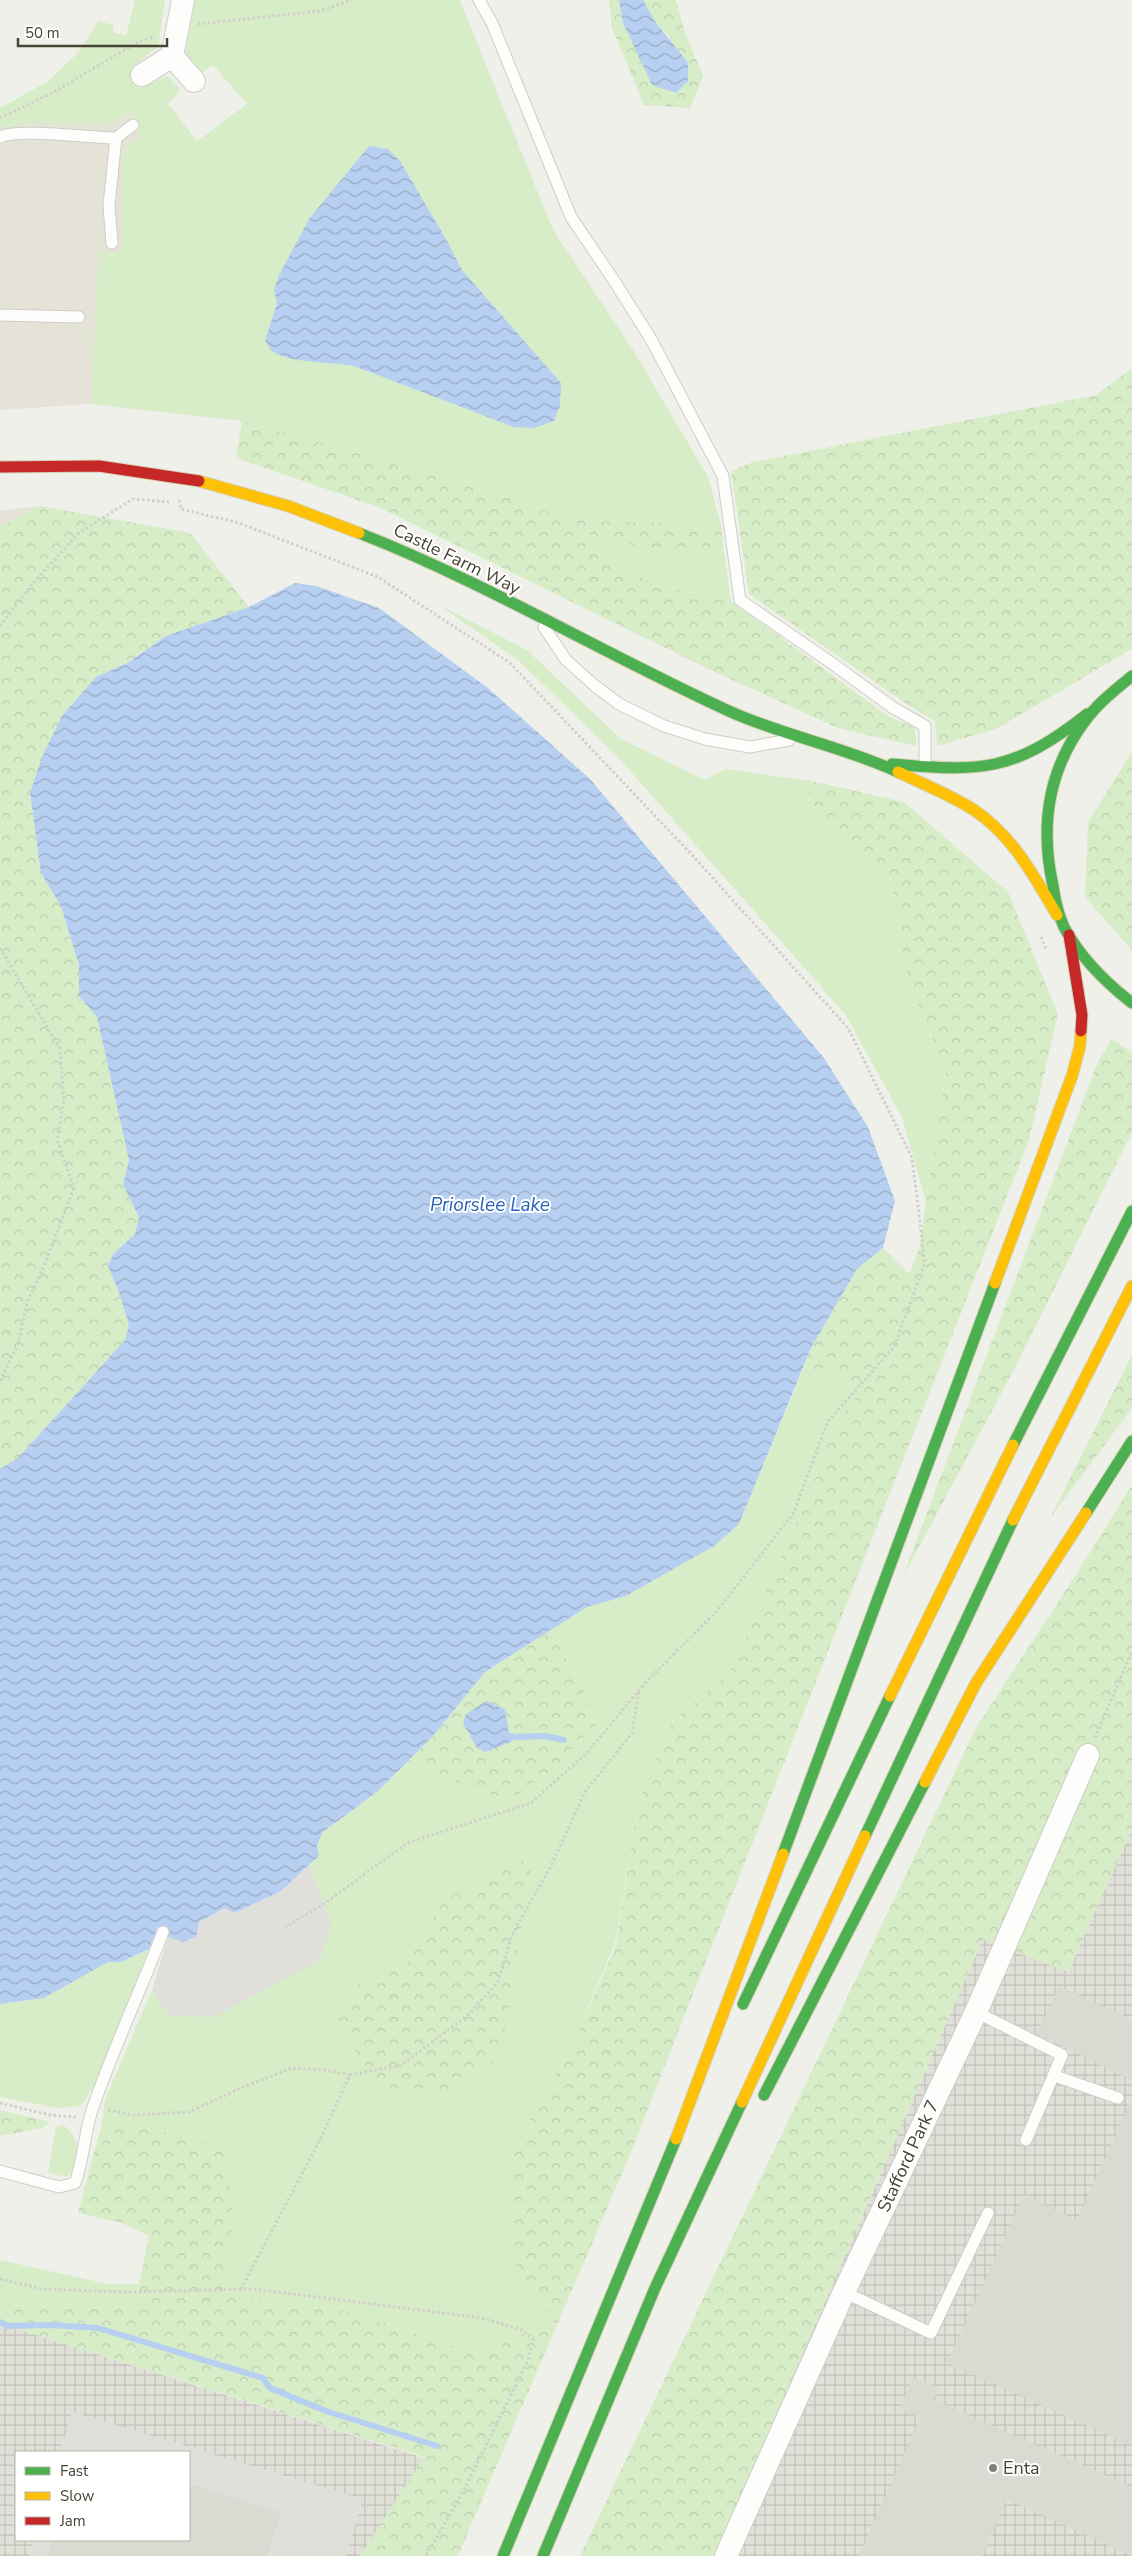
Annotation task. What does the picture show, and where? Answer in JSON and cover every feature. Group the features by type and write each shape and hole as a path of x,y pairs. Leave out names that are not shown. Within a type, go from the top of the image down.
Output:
{"main road":[{"name":"Castle Farm Way","path":"0,467 43,463 109,466 183,478 242,492 376,539 731,712 801,738 878,763 977,812 998,828 1012,843 1066,930 1092,966 1132,1003"},
{"path":"503,2556 669,2159 1072,1076 1080,1046 1082,1015 1066,930 1050,881 1045,845 1046,805 1057,768 1093,710 1132,676"},
{"name":"Castle Farm Way","path":"878,763 956,768 1006,762 1035,751 1055,739 1093,710"},
{"path":"738,2015 974,1521 1132,1211"},
{"path":"543,2556 655,2288 1004,1538 1132,1286"},
{"path":"757,2110 976,1683 1132,1441"},
{"path":"669,2159 725,2042"},
{"path":"655,2288 723,2170"}],"street":[{"path":"142,76 172,56 183,0"},
{"path":"172,56 194,80"},
{"name":"Stafford Park 7","path":"726,2556 844,2292 976,2012 1088,1756"}],"lane":[{"path":"479,0 492,23 571,217 652,341 723,476 740,600 892,707 926,726 925,767"},
{"path":"0,137 6,134 27,134 116,138 132,125"},
{"path":"112,243 109,206 116,138"},
{"path":"0,315 79,317"},
{"path":"538,618 566,660 594,685 619,704 664,726 705,739 750,747 801,738"},
{"path":"0,2171 59,2187 75,2183 83,2161 84,2140 91,2113 163,1932"},
{"path":"976,2012 1062,2055 1055,2076 1026,2140"},
{"path":"1055,2076 1118,2098"},
{"path":"844,2292 932,2333 988,2213"}],"path":[{"path":"0,626 29,588 79,533 133,499 178,502 181,509 239,522 378,577 510,663 693,856 848,1028 912,1158 925,1263 894,1347 828,1421 794,1514 716,1612 639,1690 587,1753 531,1803 407,1843 324,1904 285,1927"},
{"path":"1040,934 1046,951"},
{"path":"0,948 60,1048 64,1100 57,1139 74,1188 42,1271 27,1304 18,1344 0,1380"},
{"path":"1088,1756 1132,1651"},
{"path":"0,2103 50,2115 91,2113 133,2115 189,2112 239,2089 292,2068 324,2070 350,2075 402,2064 470,2014 498,1982 512,1935 552,1864 585,1792 632,1733 639,1690"},
{"path":"241,2289 320,2140 350,2075"},
{"path":"0,2279 42,2289 127,2292 241,2289 380,2304 482,2318 522,2330 533,2339 528,2360 482,2455 426,2556"}],"shaded area":[{"path":"131,112 141,136 123,152 122,252 99,253 91,404 0,410 0,128 34,123 112,123"},
{"path":"40,506 0,526 0,511"},
{"path":"1132,1829 1132,2556 714,2556 983,1939 1068,1972"},
{"path":"310,1865 331,1925 321,1959 215,2017 169,2016 152,1990 168,1937 183,1942 199,1922 226,1908 236,1913 281,1891"},
{"path":"0,2322 424,2458 360,2556 0,2556"},
{"path":"72,2412 363,2499 346,2556 29,2556 34,2541 190,2541 190,2451 60,2451"}],"green space":[{"path":"135,0 165,0 158,47 131,68 139,88 167,76 181,90 168,104 197,141 247,104 213,65 202,73 185,55 195,0 460,0 553,230 632,348 708,477 721,525 573,520 460,482 242,421 91,404 99,252 122,252 123,152 141,136 130,112 112,123 34,123 0,128 0,108 47,82 80,51 98,21 114,25 113,32 126,36"},
{"path":"609,0 619,0 623,23 673,41 655,21 643,0 676,0 685,33 703,76 690,108 644,105 612,28"},
{"path":"1132,368 1132,649 996,729 937,746 935,721 911,707 749,594 731,471 753,462 1096,395"},
{"path":"242,421 460,482 573,520 721,525 724,552 646,548 588,534 585,545 655,585 731,601 888,716 915,728 916,746 838,728 704,667 381,508 236,458"},
{"path":"40,506 190,533 249,607 166,636 129,662 96,677 30,793 41,872 61,906 79,965 79,996 97,1017 129,1160 123,1185 139,1217 135,1234 113,1254 108,1266 129,1325 125,1340 18,1458 0,1469 0,526"},
{"path":"588,534 646,548 724,552 731,601 655,585 585,545"},
{"path":"439,605 527,650 621,739 705,780 725,769 811,781 807,812 889,871 908,980 946,1073 926,1202 902,1117 845,1014 617,756 519,661"},
{"path":"1132,752 1132,950 1085,897 1088,822"},
{"path":"811,781 904,802 1008,892 1058,1014 1029,1140 627,2162 556,2327 510,2256 514,2150 574,2041 616,1945 638,1804 673,1721 729,1674 811,1491 833,1428 866,1385 804,1367 811,1348 857,1269 883,1248 909,1274 919,1249 946,1073 908,980 889,871 807,812"},
{"path":"1112,1039 1132,1053 1132,1132 1017,1364 902,1579 1097,1064"},
{"path":"1132,1355 1132,1408 1050,1518"},
{"path":"804,1367 867,1385 833,1428 811,1491 729,1674 673,1721 638,1804 616,1940 574,2041 511,2256 557,2329 509,2338 486,2356 346,2311 221,2297 223,2276 186,2135 102,2123 105,2100 152,1990 169,2016 331,1925 310,1865 319,1856 317,1845 323,1832 378,1791 406,1763 507,1801 599,1721 551,1630 587,1607 626,1596 714,1546 739,1524"},
{"path":"1132,1485 1132,1829 1068,1972 983,1939 714,2556 580,2556 976,1728"},
{"path":"551,1630 599,1721 550,1772 507,1801 406,1763 433,1736 485,1672"},
{"path":"533,1856 501,2056 453,2094 386,2094 333,2020 359,1983 408,1962 445,1899"},
{"path":"149,1949 98,2079 81,2106 56,2108 0,2097 0,2004 44,1998 108,1962 121,1962"},
{"path":"0,2110 50,2122 43,2128 0,2136"},
{"path":"102,2123 186,2135 224,2152 233,2217 222,2297 346,2311 486,2356 509,2338 556,2328 458,2556 360,2556 424,2457 8,2326 11,2305 84,2308 135,2306 149,2236 122,2223 78,2213"},
{"path":"63,2125 74,2137 78,2150 75,2164 67,2177 48,2173 56,2127"},
{"path":"0,2260 108,2284 139,2284 135,2306 84,2308 11,2305 8,2326 0,2322"}],"water":[{"path":"619,0 643,0 655,21 688,63 688,81 676,93 652,85 623,23"},
{"path":"369,146 388,149 400,161 462,270 561,383 560,406 554,421 534,428 514,427 354,366 292,359 283,356 274,352 265,341 277,303 274,290 279,275 309,219"},
{"name":"Priorslee Lake","path":"295,583 316,586 379,608 488,688 590,779 824,1058 868,1127 895,1201 883,1248 857,1269 811,1348 739,1524 714,1546 626,1596 587,1607 485,1672 433,1736 378,1791 323,1832 317,1845 319,1856 281,1891 235,1913 225,1908 199,1922 196,1937 183,1942 168,1937 170,1931 158,1927 149,1949 121,1962 108,1962 44,1998 0,2004 0,1469 18,1458 125,1340 129,1325 108,1266 113,1254 135,1234 139,1217 123,1185 129,1160 97,1017 79,996 79,965 61,906 41,873 30,793 42,757 62,716 96,677 129,662 166,636 249,607"},
{"path":"486,1701 505,1709 509,1733 515,1734 513,1741 485,1752 477,1748 463,1723 466,1714"}],"building":[{"path":"1059,1986 1132,2019 1132,2080 1037,2034"},
{"path":"1132,2099 1132,2446 947,2363 1024,2195 1077,2220"},
{"name":"Enta","path":"913,2377 939,2388 934,2400 1132,2487 1132,2556 1007,2499 982,2556 859,2556 920,2418 900,2409"},
{"path":"190,2484 281,2512 267,2556 47,2556 52,2541 190,2541"}],"waterway":[{"path":"514,1737 544,1736 564,1740"},
{"path":"0,2322 8,2326 51,2325 98,2328 263,2378 270,2388 326,2411 437,2446"}],"traffic: fast":[{"path":"359,533 454,574 731,712 772,728 857,755 898,772"},
{"path":"1132,676 1095,708 1072,740 1055,779 1050,800 1047,842 1058,912 1064,927 1078,949 1094,968 1132,1003"},
{"path":"892,764 950,768 996,764 1038,747 1087,714"},
{"path":"1013,1445 1132,1211"},
{"path":"783,1854 995,1283"},
{"path":"1086,1513 1132,1441"},
{"path":"865,1836 1013,1520"},
{"path":"743,2004 890,1696"},
{"path":"764,2095 925,1782"},
{"path":"543,2556 655,2288 742,2102"},
{"path":"503,2556 676,2139"}],"traffic: slow":[{"path":"199,481 288,506 359,533"},
{"path":"898,772 956,799 988,820 1022,858 1057,915"},
{"path":"995,1283 1072,1076 1080,1046 1081,1031"},
{"path":"1013,1520 1132,1286"},
{"path":"890,1696 1013,1445"},
{"path":"925,1782 976,1683 1086,1513"},
{"path":"742,2102 865,1836"},
{"path":"676,2139 783,1854"}],"traffic: jam":[{"path":"0,467 99,466 199,481"},
{"path":"1069,935 1082,1015 1081,1031"}],"place":[{"name":"Enta","path":"993,2468"}]}
